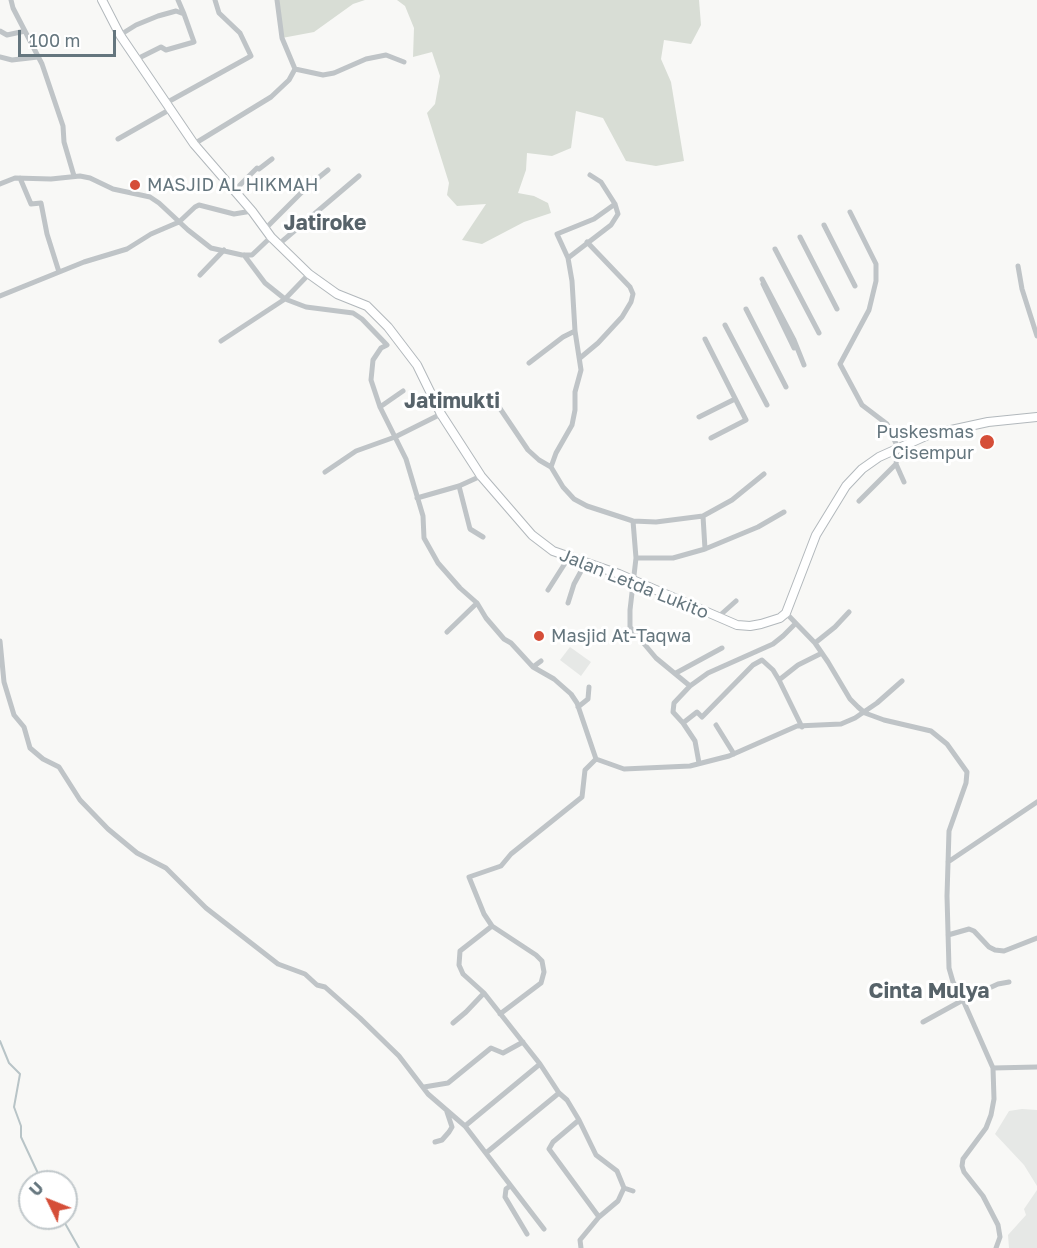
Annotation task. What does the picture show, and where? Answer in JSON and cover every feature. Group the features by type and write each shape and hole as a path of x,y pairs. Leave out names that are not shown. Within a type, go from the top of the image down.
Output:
{"street":[{"path":"11,0 38,57 63,126 64,142 74,176"},
{"name":"Jalan Letda Lukito","path":"102,0 120,35 194,144 252,211 271,237 309,274 337,294 372,310 395,336 417,364 441,414 481,476 532,535 553,551 634,579 737,625 750,626 780,618 786,613"},
{"path":"137,59 161,47 166,50 194,42 178,0"},
{"path":"118,139 251,56 240,33 219,13 215,0"},
{"path":"277,0 282,39 295,69"},
{"path":"120,35 158,16 176,11 184,14"},
{"path":"0,32 7,35 25,31"},
{"path":"295,69 323,75 334,73 366,59 386,55 404,62"},
{"path":"0,57 12,60 38,57"},
{"path":"194,144 271,97 289,80 295,69"},
{"path":"234,192 257,168 259,170 272,159"},
{"path":"265,229 307,187 328,170"},
{"path":"568,258 604,231 616,220 618,214 615,204 601,182 590,175"},
{"path":"0,184 10,178 74,176 90,178 119,191 150,197 211,248 252,255 271,237"},
{"path":"279,244 359,176"},
{"path":"20,178 31,204 41,202 47,234 59,272"},
{"path":"551,467 572,425 575,392 581,370 568,258 557,234 594,219 615,204"},
{"path":"0,296 59,272 127,249 151,234 179,222 199,205 234,214 252,211"},
{"path":"850,212 876,264 876,281 869,310 840,364 862,405 886,424 897,448 896,464 904,482"},
{"path":"824,225 855,286"},
{"path":"800,237 837,309"},
{"path":"580,358 598,343 622,317 633,294 631,288 587,242"},
{"path":"776,249 819,333"},
{"path":"200,275 224,250"},
{"path":"244,255 265,283 285,300 306,308 353,313 387,345"},
{"path":"1018,266 1037,336"},
{"path":"221,341 285,300 309,274"},
{"path":"798,353 790,342 764,289 762,279 794,340 804,365"},
{"path":"1029,311 1037,308"},
{"path":"746,309 786,387"},
{"path":"724,325 767,405"},
{"path":"529,363 563,337 575,331"},
{"path":"395,336 381,348 373,360 371,380 380,407 406,459 423,516 424,538 438,563 477,603 504,639 511,643 533,667 571,694 578,707 596,759"},
{"path":"705,339 746,420 711,438"},
{"path":"380,407 403,391"},
{"path":"495,397 499,407 528,450 551,467 562,487 574,499 587,506 633,521 656,522 704,516 732,500 764,474"},
{"path":"699,417 735,399"},
{"path":"325,472 356,451 395,437 441,414"},
{"path":"996,1248 1000,1237 998,1225 983,1196 964,1172 962,1166 963,1159 986,1128 994,1099 993,1068 951,975 948,935 949,831 966,783 967,772 940,737 931,731 884,720 865,712 850,699 822,653 786,613 816,535 846,486 862,469 897,448 944,431 988,422 1037,417"},
{"path":"859,501 896,464"},
{"path":"417,498 459,486 481,476"},
{"path":"459,486 470,529 483,537"},
{"path":"636,558 673,558 705,549 784,512"},
{"path":"704,516 705,549"},
{"path":"633,521 636,558 630,627 656,658 690,686"},
{"path":"548,590 569,557"},
{"path":"568,603 574,584 586,562"},
{"path":"717,618 736,602"},
{"path":"447,632 477,603"},
{"path":"815,644 849,612"},
{"path":"699,763 695,741 684,723 673,712 674,703 690,686 709,673 772,644 795,624"},
{"path":"0,641 4,682 14,715 24,727 30,748 43,759 59,767 80,800 108,829 137,853 158,862 173,873 206,908 278,963 304,974 336,997 399,1056 447,1112 465,1125 544,1229"},
{"path":"676,673 722,648"},
{"path":"779,680 798,665 822,653"},
{"path":"684,723 697,712 702,717 753,665 762,660 773,670 779,680 802,727"},
{"path":"533,667 541,661"},
{"path":"596,759 624,769 690,766 734,754 797,726 841,724 865,712 902,681"},
{"path":"578,707 588,699 589,687"},
{"path":"716,725 734,754"},
{"path":"500,1014 541,983 544,972 542,961 532,952 492,927 484,914 469,877 501,867 512,854 582,797 585,770 596,759"},
{"path":"948,862 1037,802"},
{"path":"492,927 460,951 459,965 463,974 484,993 540,1064 567,1100 596,1155 617,1171 624,1188 618,1201 599,1217 580,1240 581,1248"},
{"path":"948,935 969,929 974,931 989,947 1004,951 1037,938"},
{"path":"923,1022 963,1000 998,984 1008,982"},
{"path":"453,1023 484,993"},
{"path":"424,1087 448,1083 492,1048 503,1053 523,1042"},
{"path":"465,1125 540,1064"},
{"path":"993,1068 1037,1067"},
{"path":"486,1153 560,1093"},
{"path":"435,1142 442,1140 450,1132 452,1126 447,1112"},
{"path":"579,1120 550,1146 549,1152 599,1217"},
{"path":"510,1186 504,1193 505,1197 526,1234"},
{"path":"624,1188 633,1191"}],"shaded area":[{"path":"277,0 365,0 353,4 314,32 282,38"},
{"path":"397,0 699,0 701,25 691,44 664,40 661,59 671,82 684,161 656,166 626,161 603,118 576,111 571,148 552,156 527,153 526,170 518,193 534,196 548,203 551,213 524,222 482,244 462,240 486,204 457,206 447,195 449,183 427,113 435,104 440,76 432,52 413,57 414,28 405,6"},
{"path":"570,647 591,662 581,676 560,660"},
{"path":"1037,1110 1037,1186 1024,1165 995,1134 1009,1111"},
{"path":"1037,1190 1037,1248 1009,1248 1008,1235 1026,1215 1024,1209"}],"waterway":[{"path":"0,1041 9,1063 20,1074 14,1107 21,1126 21,1137 36,1170"},
{"path":"69,1230 79,1248"}],"place":[{"name":"MASJID AL HIKMAH","path":"135,185"},
{"name":"Puskesmas Cisempur","path":"987,442"},
{"name":"Masjid At-Taqwa","path":"539,636"}],"district":[{"name":"Jatiroke","path":"325,223"},
{"name":"Jatimukti","path":"452,401"},
{"name":"Cinta Mulya","path":"929,991"}]}
